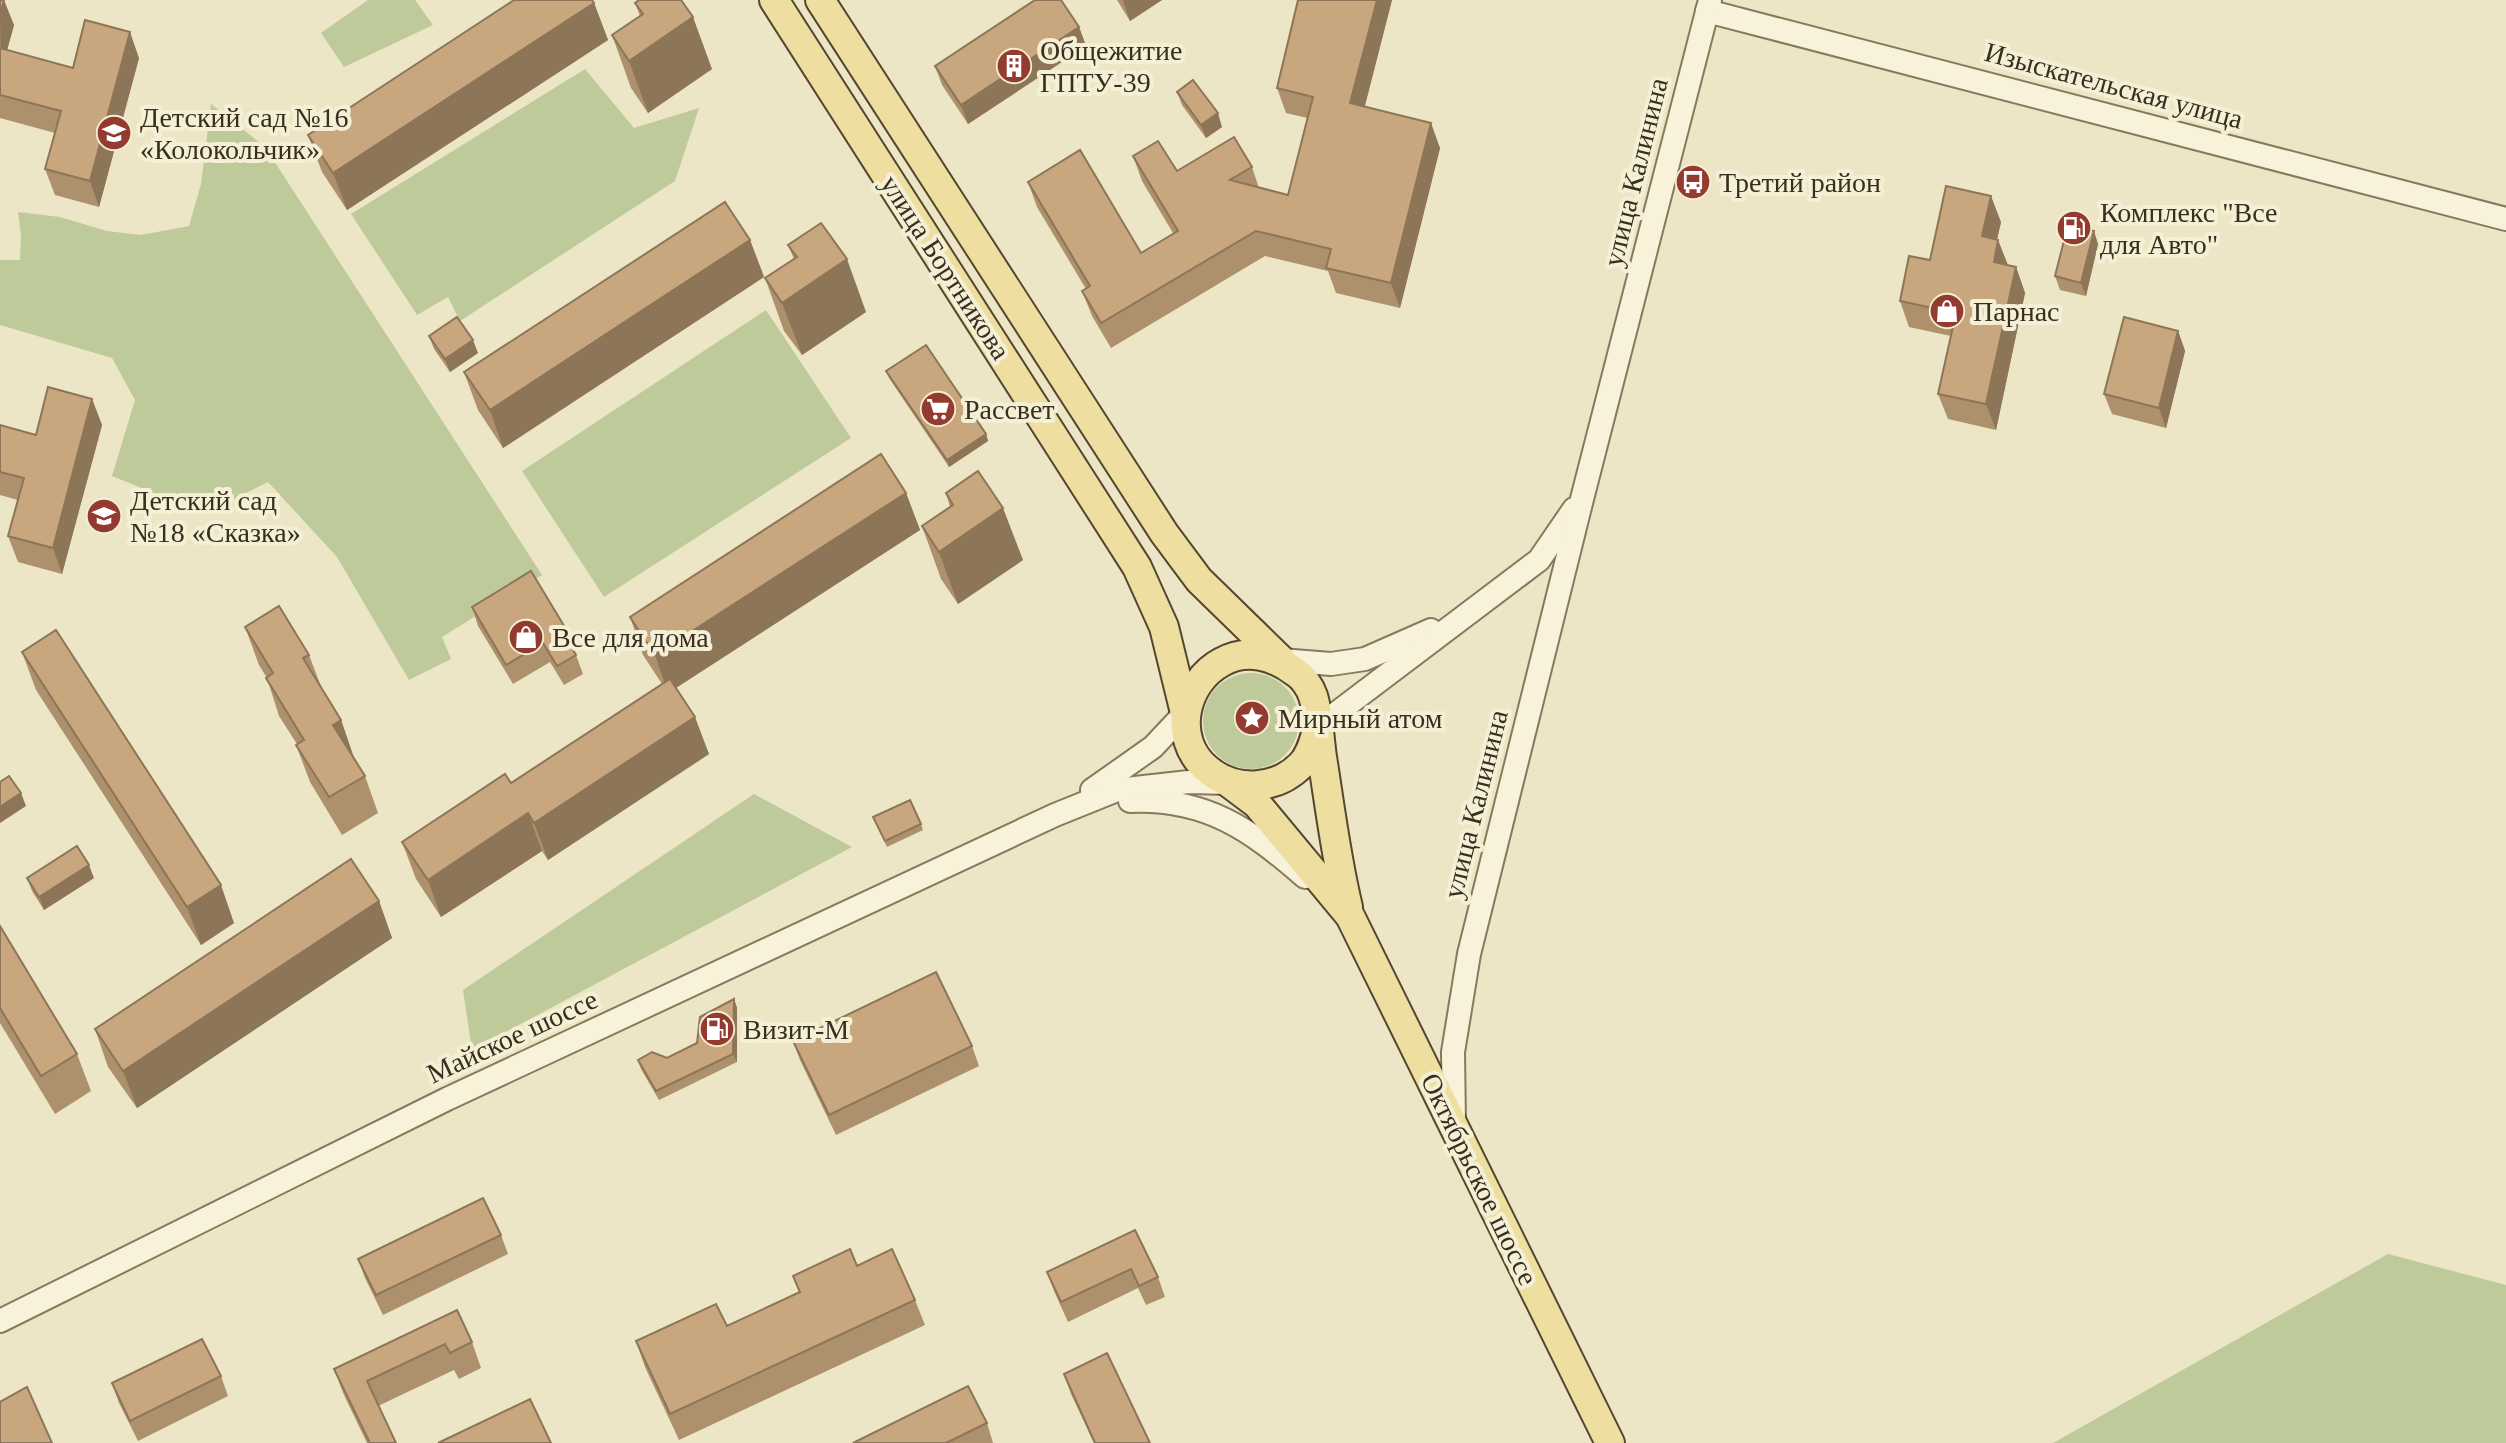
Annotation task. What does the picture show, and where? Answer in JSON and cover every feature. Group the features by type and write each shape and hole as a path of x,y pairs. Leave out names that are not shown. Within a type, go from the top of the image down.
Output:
{"main road":[{"name":"улица Бортникова","path":"774,0 1137,567 1164,627 1185,713"},
{"name":"улица Бортникова","path":"820,0 1164,533 1199,580 1281,660"},
{"path":"1255,654 1281,660 1301,676 1313,695 1318,727 1313,747 1301,765 1281,780 1256,787 1229,783 1205,768 1189,745 1185,713 1194,687 1210,668 1230,657 1255,654"},
{"name":"Октябрьское шоссе","path":"1318,727 1338,864 1350,916 1610,1443"},
{"name":"Октябрьское шоссе","path":"1229,783 1257,804 1350,916"}],"street":[{"name":"улица Калинина","path":"1454,1127 1453,1052 1469,954 1709,6"},
{"name":"Изыскательская улица","path":"1709,6 2506,219"},
{"name":"улица Калинина","path":"1318,727 1539,560 1582,499"},
{"name":"улица Калинина","path":"1281,660 1331,664 1365,659 1468,612"},
{"name":"Майское шоссе","path":"1055,815 1153,747 1185,713"},
{"name":"Майское шоссе","path":"0,1321 447,1099 1055,815 1117,790 1189,782 1229,783"},
{"name":"Майское шоссе","path":"1055,815 1090,803 1154,800 1189,805 1212,813 1273,848 1350,916"}],"green space":[{"path":"368,0 415,0 433,25 344,67 321,33"},
{"path":"585,69 634,128 699,108 675,181 460,321 448,297 417,315 351,214"},
{"path":"211,104 265,147 542,575 442,637 451,659 409,680 337,557 268,482 205,514 112,476 135,400 112,358 0,325 0,260 20,260 18,212 60,217 107,231 141,235 189,226 201,184"},
{"path":"766,310 851,438 604,597 522,471"},
{"path":"1251,673 1269,677 1285,687 1295,703 1299,721 1295,739 1285,755 1269,765 1251,769 1233,765 1217,755 1207,739 1203,721 1207,703 1217,687 1233,677"},
{"path":"754,794 852,847 472,1050 463,990"},
{"path":"2388,1254 2506,1285 2506,1443 2053,1443"}],"building":[{"path":"514,0 592,0 594,3 333,173 308,135"},
{"path":"639,0 681,0 693,17 629,61 612,35 643,14 635,3"},
{"path":"1035,0 1061,0 1079,27 961,105 935,66"},
{"path":"1298,0 1377,0 1350,103 1431,123 1391,283 1326,268 1331,249 1256,231 1101,323 1082,291 1090,286 1028,182 1080,150 1141,253 1178,231 1133,156 1158,141 1177,171 1234,137 1252,167 1230,180 1288,195 1313,97 1277,88"},
{"path":"85,20 130,32 90,181 45,169 61,111 0,95 0,48 73,68"},
{"path":"1193,80 1218,113 1201,125 1177,92"},
{"path":"1946,186 1991,196 1982,236 1998,240 1994,262 2016,267 1986,404 1938,394 1956,313 1900,301 1909,256 1930,260"},
{"path":"725,202 750,240 490,410 464,372"},
{"path":"821,223 847,259 782,303 765,278 797,257 788,245"},
{"path":"2068,225 2094,231 2081,283 2055,276"},
{"path":"457,317 473,340 445,359 429,336"},
{"path":"2124,317 2178,331 2159,408 2104,394"},
{"name":"Рассвет","path":"926,345 986,434 947,460 886,371"},
{"path":"48,387 92,399 53,548 8,536 24,478 0,472 0,425 36,435"},
{"path":"881,454 906,493 655,655 630,617"},
{"path":"978,471 1003,508 939,552 922,526 953,505 946,493"},
{"name":"Все для дома","path":"531,571 566,629 562,632 576,655 557,666 543,643 506,665 472,607"},
{"path":"279,606 309,655 303,658 341,720 333,725 365,776 329,797 296,745 304,740 266,678 273,673 245,627"},
{"path":"56,630 221,885 187,907 22,652"},
{"path":"670,679 695,717 534,823 528,813 428,880 402,842 505,774 511,783"},
{"path":"9,776 21,793 0,807 0,782"},
{"path":"910,800 921,824 885,841 873,817"},
{"path":"77,846 89,865 39,897 27,878"},
{"path":"351,859 379,901 123,1071 95,1029"},
{"path":"0,926 77,1054 41,1076 0,1008"},
{"path":"936,972 972,1046 829,1115 793,1041"},
{"path":"734,999 733,1054 656,1091 638,1060 652,1052 667,1058 697,1043 700,1017"},
{"path":"483,1198 501,1235 376,1295 358,1259"},
{"path":"1135,1230 1158,1277 1139,1286 1131,1269 1061,1302 1047,1272"},
{"path":"850,1249 857,1266 892,1249 915,1300 670,1414 636,1341 716,1304 727,1326 800,1292 793,1276"},
{"path":"457,1310 472,1342 450,1353 445,1344 367,1381 396,1443 370,1443 334,1369"},
{"path":"202,1339 221,1376 130,1421 112,1383"},
{"path":"1107,1353 1150,1443 1095,1443 1064,1374"},
{"path":"968,1386 987,1423 946,1443 853,1443"},
{"path":"27,1387 52,1443 0,1443 0,1402"},
{"path":"530,1399 551,1443 438,1443"}],"place":[{"name":"Общежитие ГПТУ-39","path":"1014,66"},
{"name":"Детский сад №16 «Колокольчик»","path":"114,133"},
{"name":"Третий район","path":"1693,182"},
{"name":"Комплекс \"Все для Авто\"","path":"2074,228"},
{"name":"Парнас","path":"1947,311"},
{"name":"Рассвет","path":"938,409"},
{"name":"Детский сад №18 «Сказка»","path":"104,516"},
{"name":"Все для дома","path":"526,637"},
{"name":"Мирный атом","path":"1252,718"},
{"name":"Визит-М","path":"717,1029"}]}
